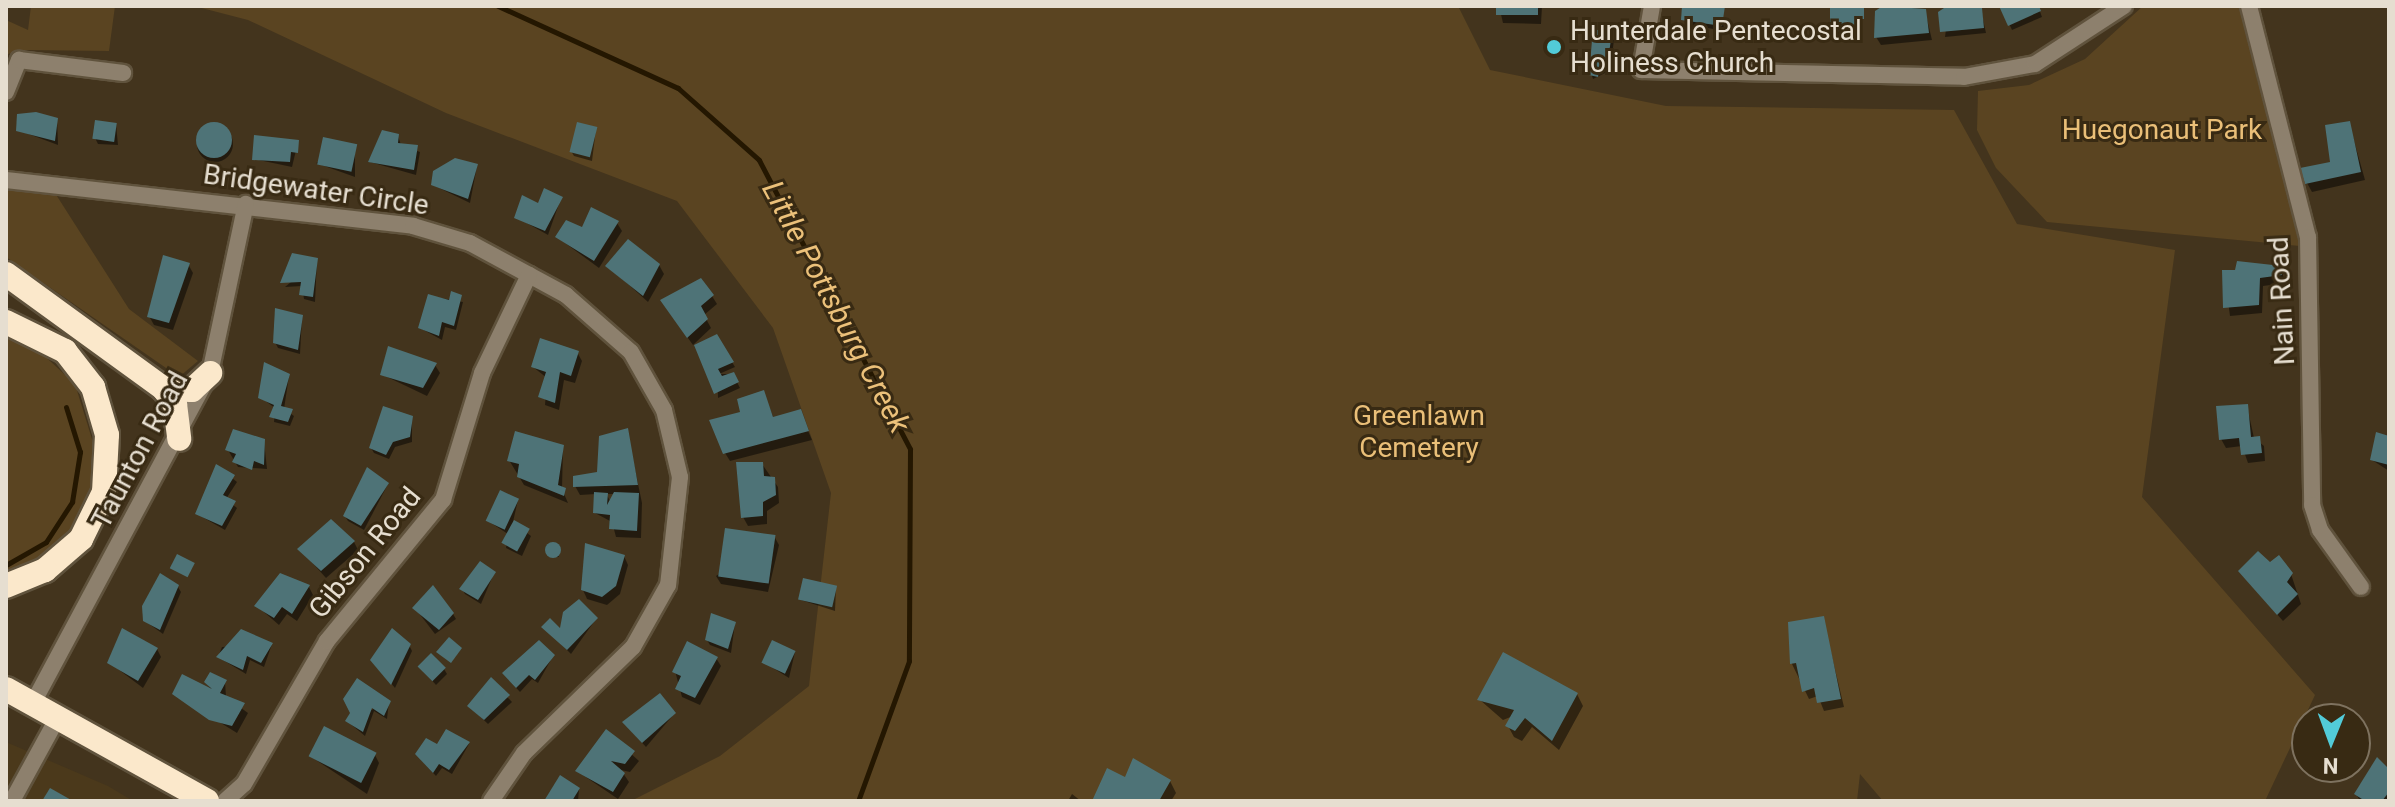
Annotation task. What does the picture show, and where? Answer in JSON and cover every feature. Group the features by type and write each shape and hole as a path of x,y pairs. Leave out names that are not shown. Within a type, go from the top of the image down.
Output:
{"highway":[{"path":"6,274 164,389 175,404 179,439"},
{"path":"6,322 65,351 93,387 107,435 104,492 81,539 45,570 6,586"},
{"path":"164,389 192,390 210,373"},
{"path":"6,689 207,801"},
{"path":"6,699 33,703"}],"street":[{"path":"1652,6 1641,70 1995,73 2067,49 2124,6"},
{"name":"Nain Road","path":"2249,6 2308,237 2312,505 2320,530 2361,587"},
{"path":"6,92 19,60 123,73"},
{"name":"Bridgewater Circle","path":"6,180 246,204 413,226 470,243 529,275 608,327 648,377 675,446 681,513 656,615 613,671 524,753 491,801"},
{"name":"Taunton Road","path":"33,703 179,439 210,373 246,204"},
{"name":"Gibson Road","path":"225,801 244,784 327,641 443,500 482,373 529,275"},
{"path":"12,801 58,717"}],"shaded area":[{"path":"6,742 108,786 133,801 6,801"}],"green space":[{"path":"31,6 115,6 109,51 26,50 8,54 6,63 6,20 28,30"},
{"name":"Greenlawn Cemetery","path":"194,6 1458,6 1490,70 1666,106 1954,110 2017,224 2175,250 2142,497 2315,695 2311,703 2291,703 2291,746 2265,801 1883,801 1860,774 1857,801 631,801 720,756 809,686 831,493 773,328 677,201 446,113 248,20"},
{"name":"Huegonaut Park","path":"2143,6 2242,6 2300,246 2047,222 1996,168 1977,130 1978,91 2029,85 2085,59"},
{"path":"6,187 55,193 129,309 198,361 179,377 6,257"},
{"path":"6,335 37,349 75,384 96,452 89,502 78,523 59,547 6,576"}],"building":[{"path":"1496,6 1538,6 1538,15 1496,15"},
{"path":"1682,6 1725,6 1722,26 1681,20"},
{"path":"1830,6 1864,6 1864,19 1857,19 1857,31 1830,32"},
{"path":"1883,6 1926,9 1929,33 1874,38 1875,11"},
{"path":"1947,6 1982,8 1984,28 1940,32 1938,12"},
{"path":"1999,6 2039,6 2041,11 2008,26"},
{"path":"1593,29 1612,33 1607,66 1600,65 1598,77 1589,75"},
{"path":"36,112 58,118 55,141 16,131 17,114"},
{"path":"95,120 117,123 114,142 92,139"},
{"path":"2350,121 2361,172 2305,184 2300,168 2330,162 2325,125"},
{"path":"214,122 226,128 232,140 226,152 214,158 202,152 196,140 202,128"},
{"path":"577,122 597,127 590,157 570,152"},
{"path":"382,130 399,134 398,143 418,145 414,170 368,162"},
{"path":"254,135 299,140 298,153 291,152 290,162 252,160"},
{"path":"323,137 357,144 351,172 317,164"},
{"path":"455,158 478,164 468,199 431,185 433,171"},
{"path":"544,188 563,197 545,231 514,218 522,195 538,203"},
{"path":"591,207 619,221 594,261 555,237 566,220 582,227"},
{"path":"628,239 660,264 643,296 605,266"},
{"path":"292,253 318,258 313,297 299,295 301,282 280,283"},
{"path":"163,255 190,263 169,323 147,317"},
{"path":"2237,261 2282,266 2282,275 2260,278 2259,305 2223,308 2222,270 2235,270"},
{"path":"701,278 714,295 701,306 708,319 687,338 660,300"},
{"path":"451,291 462,295 454,326 442,322 439,336 418,328 428,294 449,300"},
{"path":"275,308 303,315 298,350 273,343"},
{"path":"717,334 734,362 718,369 722,376 734,372 739,382 714,394 694,345"},
{"path":"540,338 579,351 571,376 560,372 555,403 538,397 546,372 531,367"},
{"path":"388,346 437,363 423,388 380,375"},
{"path":"264,362 290,374 281,406 293,409 288,422 269,417 274,405 258,398"},
{"path":"764,390 773,417 801,409 809,431 723,454 709,420 740,412 737,399"},
{"path":"2248,404 2251,437 2260,436 2262,453 2241,455 2239,438 2219,440 2216,406"},
{"path":"383,406 413,416 410,437 393,442 386,455 369,448"},
{"path":"628,428 638,485 573,487 573,476 597,472 599,436"},
{"path":"233,429 265,439 264,465 254,461 252,470 232,462 236,454 225,450"},
{"path":"515,431 564,445 558,485 566,488 564,496 517,477 519,464 507,461"},
{"path":"2376,432 2389,436 2389,465 2370,460"},
{"path":"736,462 763,462 764,476 775,477 776,495 763,502 763,516 741,518"},
{"path":"216,464 235,475 223,495 236,501 222,526 195,514"},
{"path":"367,467 389,483 361,526 343,516"},
{"path":"500,490 519,499 505,530 486,521"},
{"path":"594,492 608,493 607,505 614,492 639,493 637,531 609,529 610,515 593,513"},
{"path":"331,519 355,541 321,571 297,549"},
{"path":"514,520 530,529 517,551 501,543"},
{"path":"725,528 776,535 769,584 718,577"},
{"path":"553,542 561,550 553,558 545,550"},
{"path":"585,543 625,555 616,586 602,597 581,590"},
{"path":"2258,551 2270,562 2279,555 2293,573 2287,582 2298,594 2277,615 2238,571"},
{"path":"177,554 195,563 188,577 170,568"},
{"path":"480,561 496,572 478,600 459,589"},
{"path":"160,573 179,585 160,630 143,621 142,606"},
{"path":"280,573 310,585 292,614 282,607 274,618 254,606"},
{"path":"803,578 837,586 832,607 798,599"},
{"path":"433,585 454,613 439,630 412,608"},
{"path":"579,599 598,618 567,650 541,627 550,618 560,628 563,612"},
{"path":"711,613 736,622 728,649 705,640"},
{"path":"1824,616 1841,699 1817,703 1814,688 1802,692 1796,663 1790,664 1788,622"},
{"path":"122,628 158,648 138,681 107,663"},
{"path":"392,628 411,644 391,685 370,660"},
{"path":"241,629 273,643 261,663 247,656 243,670 216,657"},
{"path":"449,637 462,648 451,663 436,652"},
{"path":"539,640 555,655 535,680 529,675 516,688 502,673"},
{"path":"772,640 796,651 785,674 761,663"},
{"path":"687,641 718,657 695,698 675,689 681,676 672,672"},
{"path":"1503,652 1578,693 1552,741 1525,718 1515,731 1505,726 1514,710 1477,700"},
{"path":"431,653 446,668 432,681 418,666"},
{"path":"210,672 227,680 220,693 245,703 232,726 209,720 172,694 182,674 212,689 204,682"},
{"path":"491,677 510,695 484,720 467,706"},
{"path":"357,678 391,701 384,716 372,708 363,732 345,721 350,713 343,699"},
{"path":"660,693 676,713 642,743 622,722"},
{"path":"324,726 377,753 361,783 309,756"},
{"path":"446,729 470,742 449,770 439,764 433,773 415,754 426,738 437,744"},
{"path":"606,729 635,751 625,764 611,761 625,773 613,792 575,771"},
{"path":"2377,757 2389,769 2389,792 2382,801 2365,801 2354,794 2361,783 2371,783 2371,767"},
{"path":"1133,758 1171,780 1159,801 1092,801 1107,768 1125,777"},
{"path":"560,775 580,788 572,801 544,801"},
{"path":"50,788 73,801 42,801"}],"waterway":[{"name":"Little Pottsburg Creek","path":"498,6 678,88 759,160 910,449 909,661 858,801"},
{"path":"6,565 46,542 72,502 80,452 66,407"}],"place":[{"name":"Hunterdale Pentecostal Holiness Church","path":"1554,47"}]}
